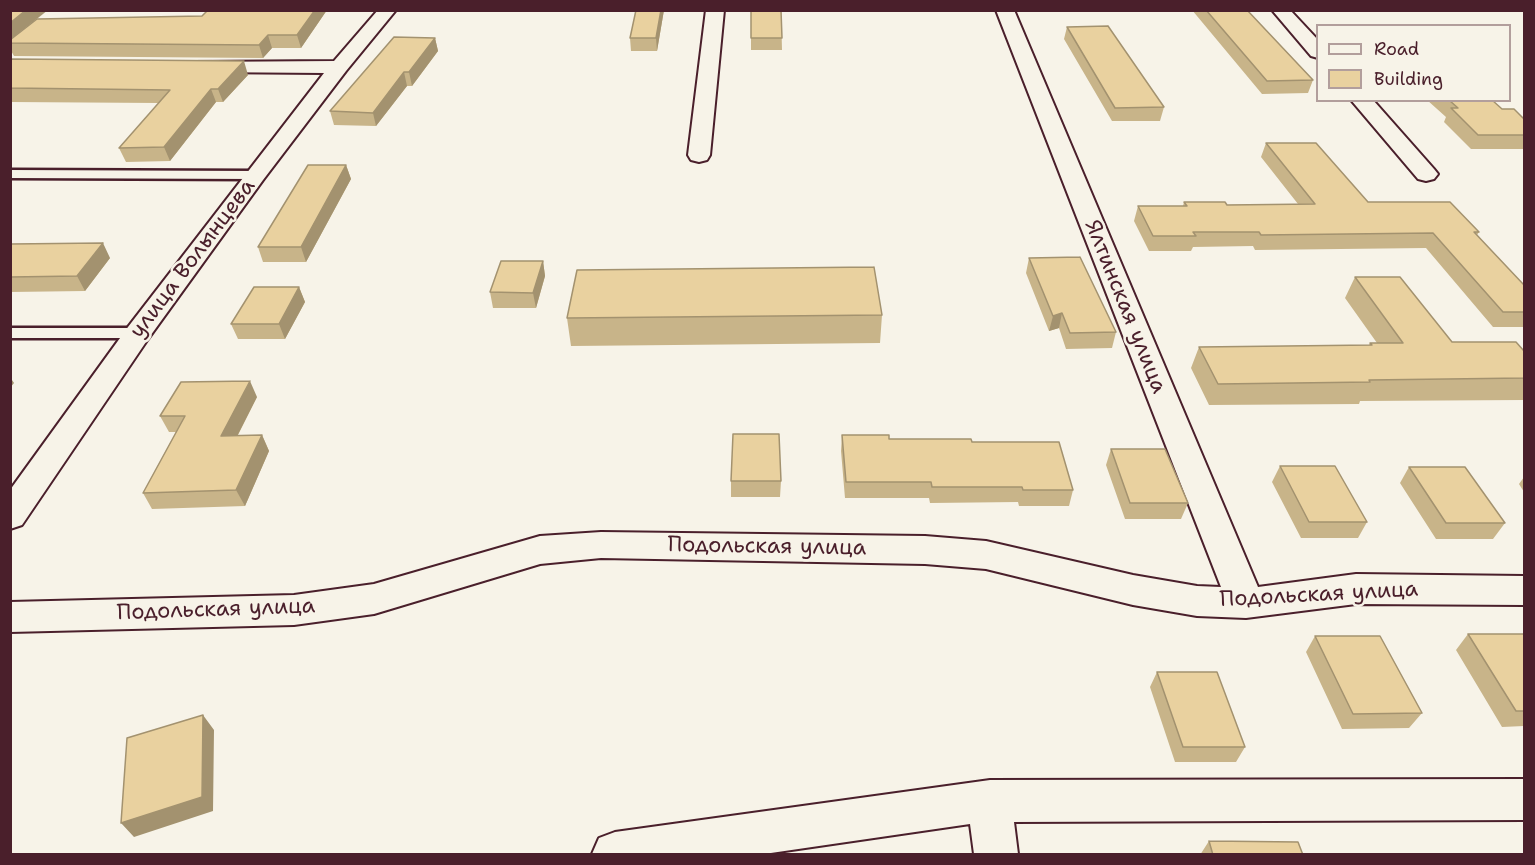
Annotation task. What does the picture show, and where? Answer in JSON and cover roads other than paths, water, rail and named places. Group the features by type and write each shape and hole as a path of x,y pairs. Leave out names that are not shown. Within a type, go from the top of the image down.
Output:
{"street":[{"name":"улица Волынцева","path":"10,516 138,333 255,175 339,67 388,10"},
{"path":"699,155 715,10"},
{"name":"Ялтинская улица","path":"1005,10 1246,603"},
{"path":"1280,10 1316,51"},
{"path":"186,66 339,67"},
{"path":"1363,102 1426,174"},
{"name":"Подольская улица","path":"10,617 294,610 374,598 540,550 601,544 926,550 986,555 1133,590 1197,601 1246,603 1356,589 1524,591"},
{"path":"615,855 990,801 1524,800"},
{"path":"990,801 996,855"}],"lane":[{"path":"10,174 255,175"},
{"path":"10,333 138,333"}]}
